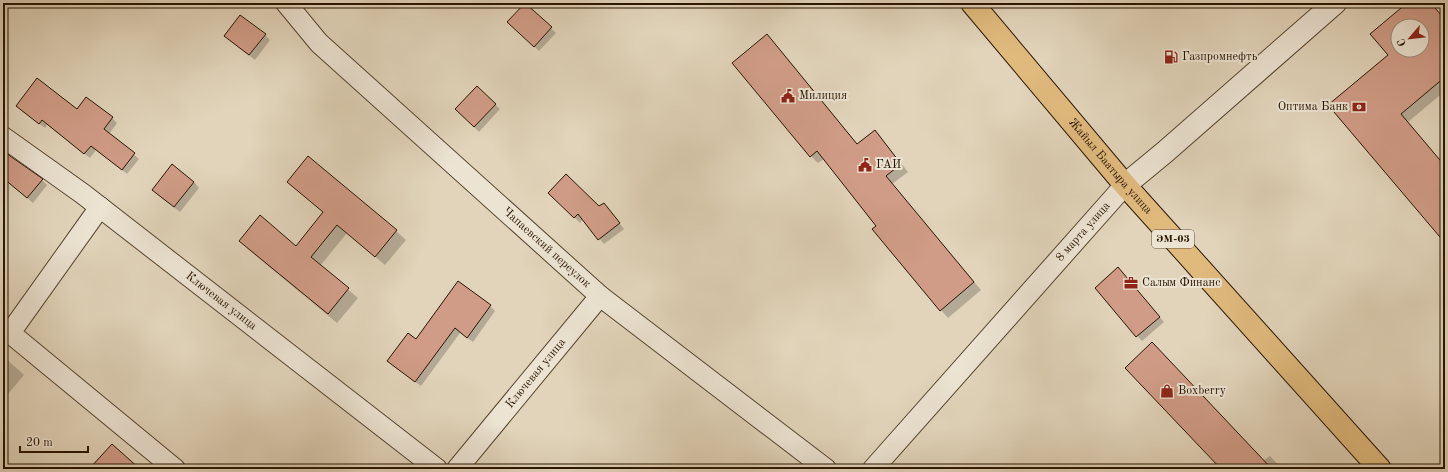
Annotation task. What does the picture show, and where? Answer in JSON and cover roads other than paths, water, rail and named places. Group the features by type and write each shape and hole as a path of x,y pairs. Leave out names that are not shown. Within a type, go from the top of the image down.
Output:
{"highway":[{"name":"Жайыл Баатыра улица","path":"972,3 1124,185 1380,469"}],"street":[{"name":"Чапаевский переулок","path":"286,3 319,43 600,296 826,469"},
{"name":"8 марта улица","path":"873,469 1124,185 1165,152 1335,3"},
{"name":"Ключевая улица","path":"3,137 100,207 437,469"},
{"path":"100,207 10,333 175,469"},
{"name":"Ключевая улица","path":"457,469 600,296"}],"place":[{"name":"Газпромнефть","path":"1171,57"},
{"name":"Милиция","path":"788,96"},
{"name":"Оптима Банк","path":"1359,107"},
{"name":"ГАИ","path":"865,165"},
{"name":"Салым Финанс","path":"1131,283"},
{"name":"Boxberry","path":"1167,391"}]}
